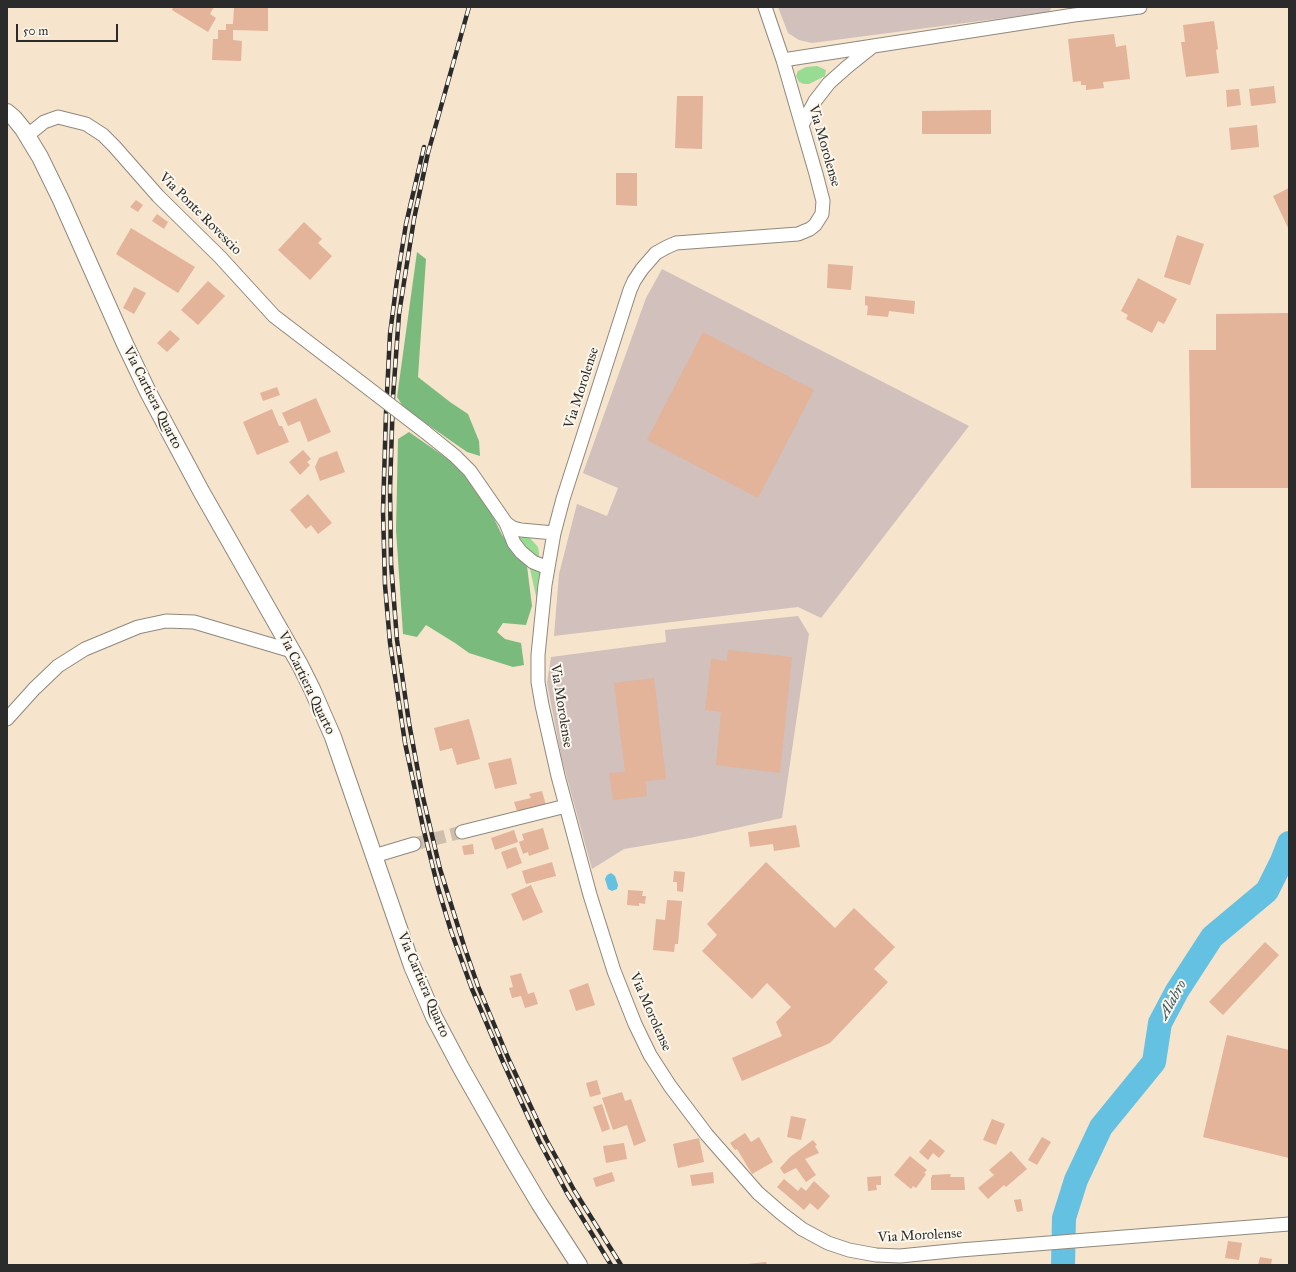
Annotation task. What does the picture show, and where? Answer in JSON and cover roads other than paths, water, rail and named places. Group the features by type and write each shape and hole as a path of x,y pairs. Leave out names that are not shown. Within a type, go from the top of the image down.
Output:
{"street":[{"name":"Via Morolense","path":"765,7 783,60 823,201 822,214 818,222 810,229 798,234 676,243 662,250 646,263 630,290 563,499 554,533 548,568 538,646 538,682 547,730 590,895 612,965 634,1024 665,1080 696,1121 734,1166 769,1203 789,1220 811,1234 838,1246 868,1254 884,1256 910,1255 1289,1224"},
{"path":"783,60 1066,16 1140,7"},
{"path":"802,125 815,101 829,83 847,66 873,46"},
{"name":"Via Cartiera Quarto","path":"7,112 28,135 43,162 148,392 209,505 292,651 327,721 420,986 444,1037 494,1127 539,1203 579,1265"},
{"name":"Via Ponte Rovescio","path":"28,135 44,122 54,117 86,124 104,135 158,196 220,257 274,316 424,431 465,466 484,490 506,523"},
{"path":"506,523 513,528 521,530 554,533"},
{"path":"506,523 514,542 524,556 533,562 548,568"},
{"path":"7,718 34,688 58,666 85,649 138,627 166,622 194,622 292,651"},
{"path":"462,832 566,806"},
{"path":"374,856 414,844"}],"water":[{"path":"611,873 615,876 618,885 617,889 612,891 608,889 605,879 607,875"}],"waterway":[{"name":"Alabro","path":"1063,1265 1064,1218 1076,1180 1101,1127 1154,1062 1160,1023 1177,991 1212,937 1267,891 1289,843"}],"tunnel":[{"path":"414,844 462,832"}],"railway":[{"path":"469,7 428,153 414,219 399,314 393,397 390,489 391,563 397,640 409,723 422,793 440,869 478,986 509,1060 546,1139 574,1190 621,1265"},
{"path":"424,147 406,224 397,280 390,334 386,413 383,511 385,585 390,643 405,743 438,888 451,931 472,989 539,1141 567,1193 611,1265"}]}
